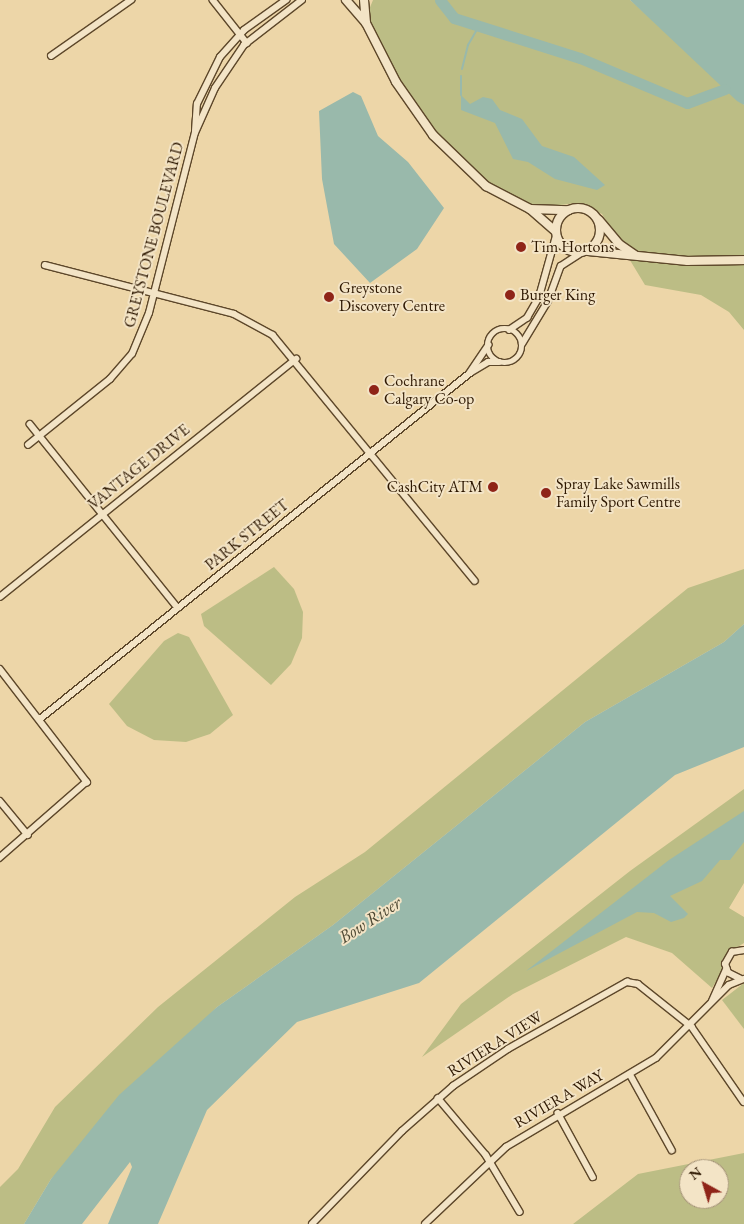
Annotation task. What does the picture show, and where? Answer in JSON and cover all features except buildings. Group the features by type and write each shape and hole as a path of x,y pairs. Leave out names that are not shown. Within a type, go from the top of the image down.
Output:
{"main road":[{"path":"346,0 366,23 396,82 433,135 486,186 530,209 555,233 567,250 644,258 744,260"},
{"path":"364,0 366,23"},
{"path":"530,209 587,210 597,218 623,248 644,258"},
{"path":"555,233 568,210"},
{"path":"584,252 598,240 597,218"}],"street":[{"path":"51,56 131,0"},
{"path":"213,0 247,43"},
{"name":"GREYSTONE BOULEVARD","path":"195,133 195,112 205,82 240,34 286,0"},
{"name":"GREYSTONE BOULEVARD","path":"28,445 125,364 142,335 195,133 220,78 247,43 302,0"},
{"path":"555,233 539,297 527,318 509,330 496,332 488,345 500,362 516,360 522,344 548,301 561,266 584,252"},
{"path":"45,265 242,317 273,335 296,359 475,581"},
{"path":"509,330 522,344"},
{"name":"PARK STREET","path":"470,373 488,345"},
{"name":"VANTAGE DRIVE","path":"0,597 296,359"},
{"name":"PARK STREET","path":"40,719 470,373 488,362 500,362"},
{"path":"30,424 178,608"},
{"path":"0,669 87,782 0,858"},
{"path":"0,801 28,835"},
{"name":"RIVIERA WAY","path":"711,1004 726,969 726,960 736,950 744,949"},
{"name":"RIVIERA WAY","path":"726,969 732,976 744,978"},
{"name":"RIVIERA WAY","path":"425,1224 490,1160 558,1113 630,1074 669,1049 692,1027 711,1004 744,978"},
{"name":"RIVIERA VIEW","path":"312,1224 438,1098 494,1057 627,982 638,984 692,1027 744,1102"},
{"path":"630,1074 672,1150"},
{"path":"438,1098 490,1160 520,1212"},
{"path":"558,1113 593,1177"}],"green space":[{"path":"373,0 630,0 637,6 744,105 744,330 729,312 701,295 645,285 602,214 576,203 530,209 497,193 419,117 366,17"},
{"path":"274,567 294,589 303,612 302,638 291,664 271,685 204,626 201,614"},
{"path":"744,569 744,624 724,642 585,722 333,925 217,1007 51,1179 24,1224 0,1224 0,1187 18,1169 55,1107 158,1007 295,897 365,852 688,588"},
{"path":"178,633 189,637 233,715 210,734 186,742 154,740 127,726 109,704 164,641"},
{"path":"744,789 744,883 729,908 744,917 744,943 726,954 723,970 712,988 672,953 626,937 513,994 422,1057 461,1004 630,871"},
{"path":"744,983 744,1029 722,1000"},
{"path":"744,1153 744,1224 573,1224 638,1174 679,1166 679,1209 729,1209 729,1159 714,1159"}],"water":[{"path":"630,0 744,0 744,105 737,101"},
{"path":"353,92 361,96 378,136 408,162 444,208 417,249 370,283 334,244 322,179 319,111"},
{"path":"461,95 470,104 483,97 492,99 500,110 522,119 542,146 574,157 605,185 597,190 555,179 528,162 513,159 495,123 461,110"},
{"name":"Bow River","path":"744,624 744,747 675,775 419,983 297,1022 207,1110 158,1224 108,1224 132,1167 130,1162 82,1224 24,1224 51,1179 119,1095 217,1007 333,925 585,722 724,642"},
{"path":"744,811 744,842 730,860 720,860 702,881 670,896 688,914 684,918 671,922 654,913 637,912 526,971 669,860"}],"waterway":[{"path":"440,0 454,18 580,58 687,103 725,89"},
{"path":"462,69 468,45 479,26"},
{"path":"461,76 461,95"}],"place":[{"name":"Tim Hortons","path":"521,247"},
{"name":"Burger King","path":"510,295"},
{"name":"Greystone Discovery Centre","path":"329,297"},
{"name":"Cochrane Calgary Co-op","path":"374,390"},
{"name":"CashCity ATM","path":"493,487"},
{"name":"Spray Lake Sawmills Family Sport Centre","path":"546,493"}]}
